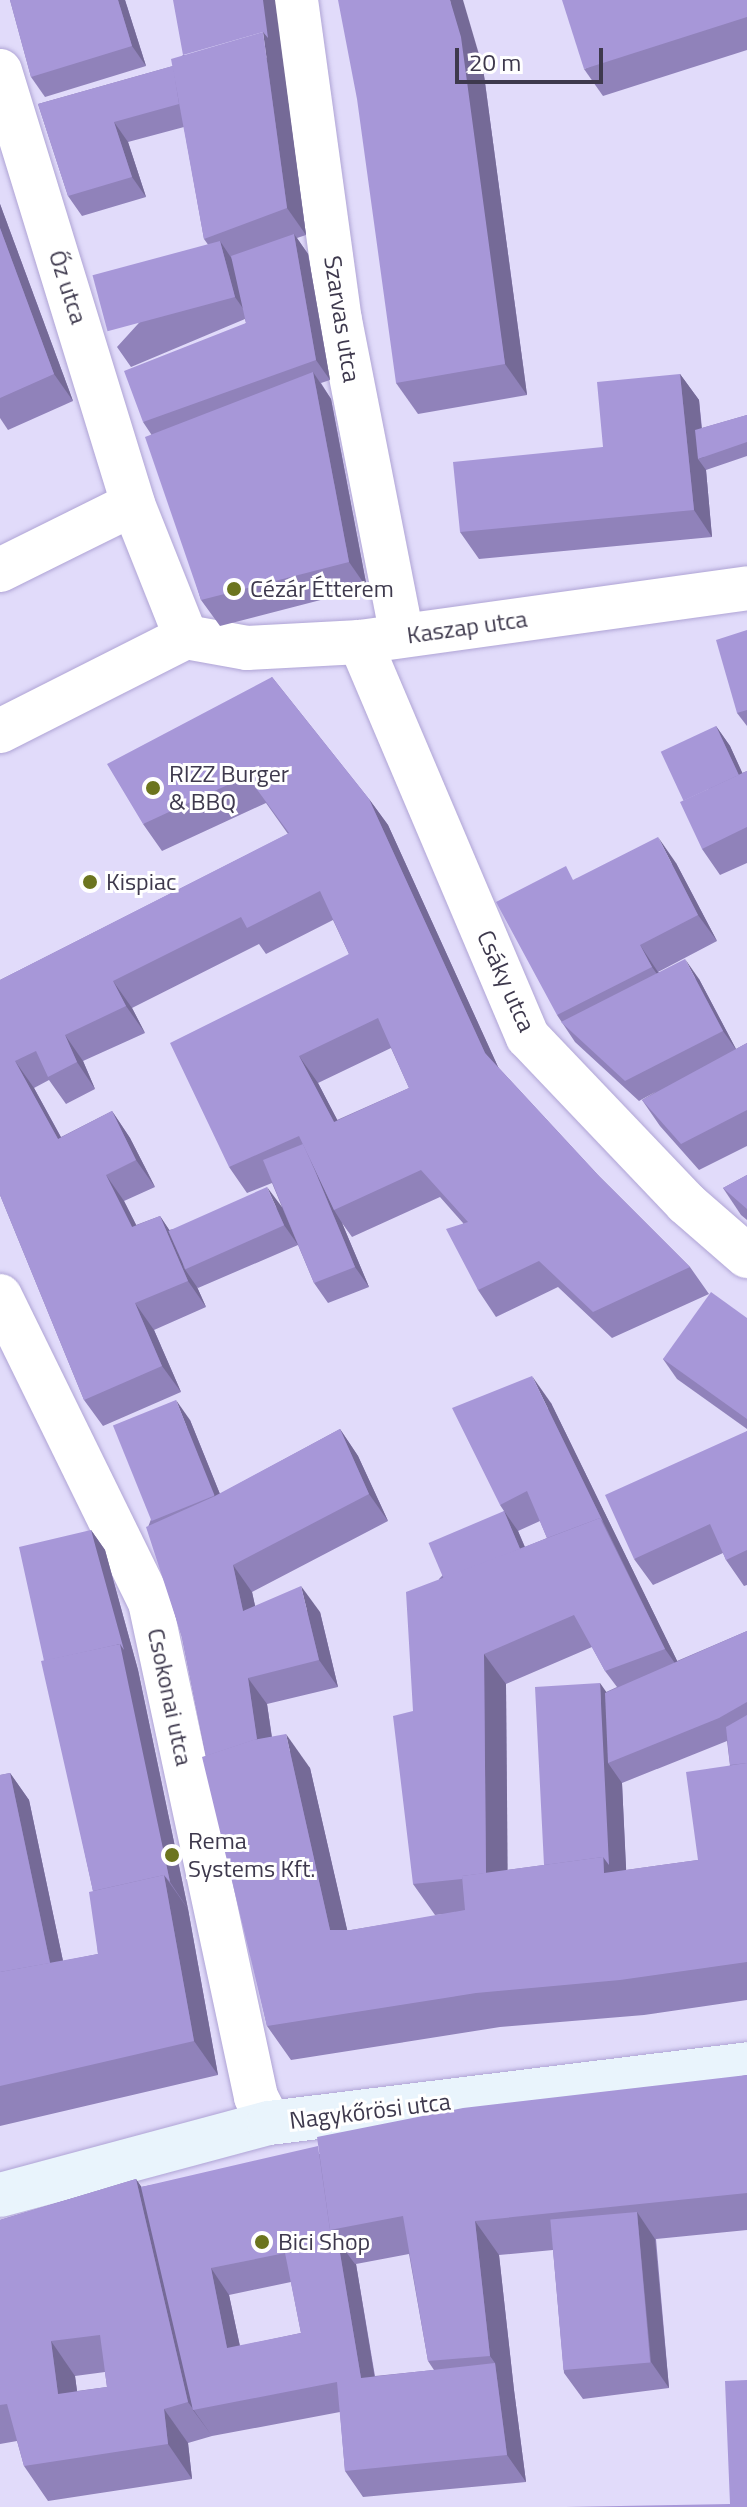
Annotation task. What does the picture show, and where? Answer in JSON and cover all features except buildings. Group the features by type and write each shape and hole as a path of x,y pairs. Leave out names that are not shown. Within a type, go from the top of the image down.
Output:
{"street":[{"name":"Szarvas utca","path":"296,0 340,320 402,635"},
{"name":"Őz utca","path":"0,71 133,504"},
{"path":"0,570 133,504 186,637 0,731"},
{"name":"Kaszap utca","path":"186,637 247,648 360,642 747,588"},
{"name":"Csáky utca","path":"360,642 528,1037 686,1203 747,1256"},
{"name":"Csokonai utca","path":"0,1296 150,1602 256,2097 269,2123"},
{"name":"Nagykőrösi utca","path":"0,2195 269,2123 747,2064"}],"place":[{"name":"Cézár Étterem","path":"234,589"},
{"name":"RIZZ Burger & BBQ","path":"153,788"},
{"name":"Kispiac","path":"90,882"},
{"name":"Rema Systems Kft.","path":"172,1855"},
{"name":"Bici Shop","path":"262,2242"}]}
